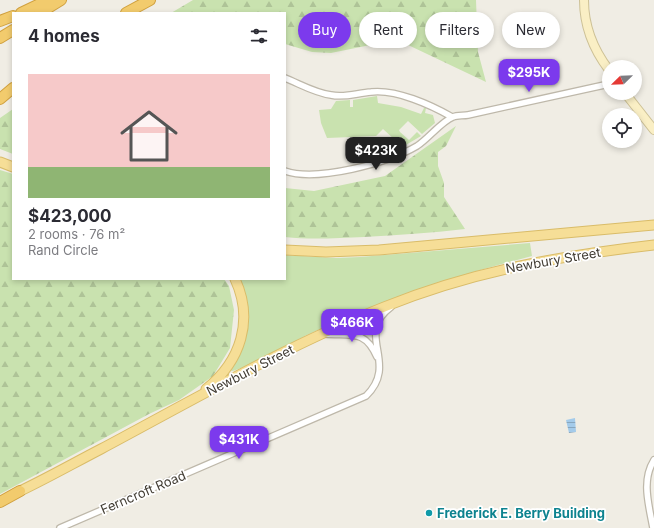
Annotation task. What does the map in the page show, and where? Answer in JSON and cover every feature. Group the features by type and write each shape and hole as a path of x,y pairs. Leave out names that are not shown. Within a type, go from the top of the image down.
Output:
{"highway":[{"path":"23,12 48,0"},
{"path":"42,12 61,0"},
{"path":"128,12 150,0"},
{"path":"0,21 12,16"},
{"path":"0,38 12,31"},
{"path":"0,90 12,83"},
{"path":"0,100 12,89"},
{"path":"0,501 20,491"}],"main road":[{"path":"0,162 12,167"},
{"name":"Newbury Street","path":"286,250 326,252 379,250 654,225"},
{"name":"Newbury Street","path":"20,491 322,334 400,301 458,282 528,263 576,254 654,245"},
{"path":"182,406 213,384 224,371 238,347 245,322 244,309 235,280"}],"street":[{"path":"584,0 584,10 590,36 594,47 602,60"},
{"path":"286,78 313,91 331,95 349,96 372,92 394,94 419,102 452,117 468,115 602,86"},
{"path":"630,100 654,130"},
{"path":"286,172 314,176 355,168 387,159 418,145 452,117"},
{"name":"Ferncroft Road","path":"60,528 366,396 376,384 379,375 379,361 375,329 382,315 400,301"},
{"path":"322,334 352,334 362,337 372,346 379,361"},
{"path":"653,528 647,497 646,477 654,460"}],"green space":[{"path":"193,0 476,0 476,12 425,12 425,48 478,48 486,82 414,48 417,48 417,12 359,12 359,47 331,53 312,52 298,48 351,48 351,12 298,12 298,48 286,44 286,12 173,12"},
{"path":"377,96 378,103 401,107 421,114 424,108 426,108 425,113 433,115 435,123 422,134 408,121 399,130 400,132 409,140 417,132 421,136 399,149 387,149 395,140 383,129 376,136 327,138 321,123 319,110 331,109 336,101 350,100 350,107 353,107 353,100"},
{"path":"12,110 12,154 0,149 0,118"},
{"path":"456,126 446,146 438,152 438,166 444,183 444,197 465,229 364,237 315,239 286,237 286,188 314,191 385,176"},
{"path":"0,170 12,174 12,280 225,280 229,286 234,310 230,348 213,376 179,400 149,414 0,494"},
{"path":"530,243 532,256 474,272 389,300 307,335 255,362 231,371 243,347 247,326 246,305 239,280 286,280 286,255 336,258"}],"water":[{"path":"575,418 576,432 569,433 566,420"}],"place":[{"name":"Frederick E. Berry Building","path":"429,513"}]}
